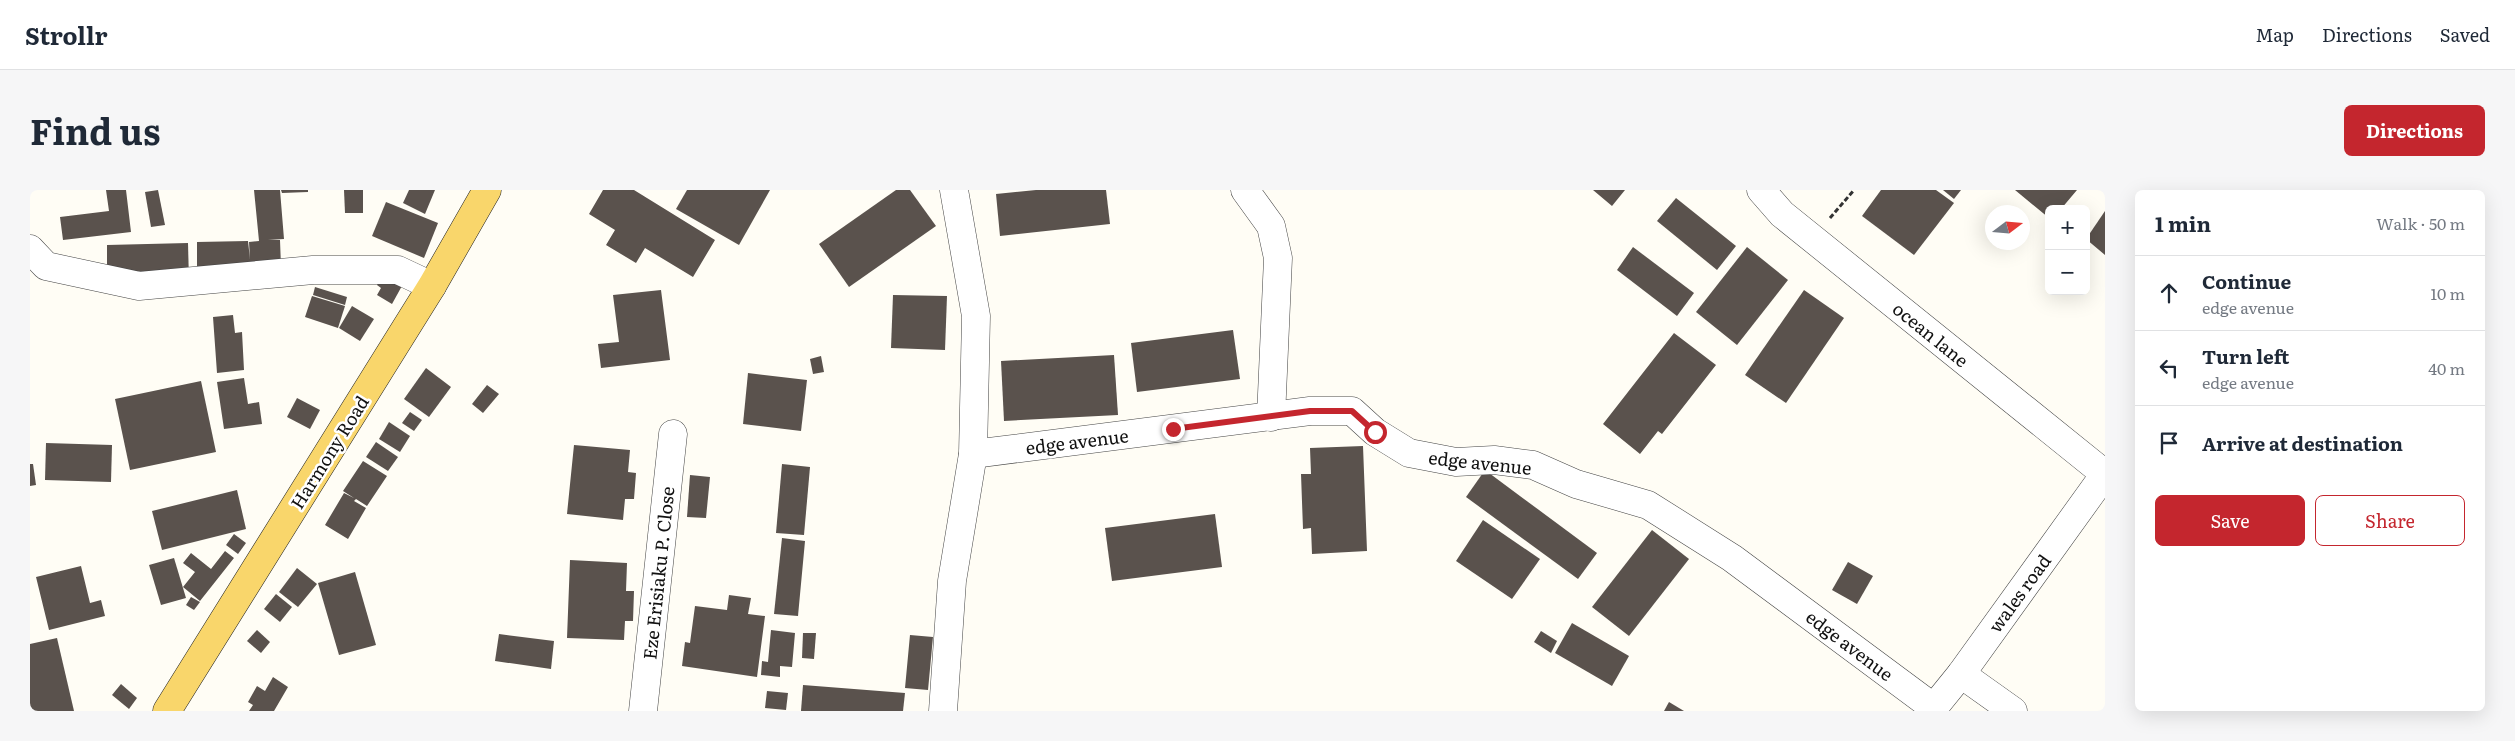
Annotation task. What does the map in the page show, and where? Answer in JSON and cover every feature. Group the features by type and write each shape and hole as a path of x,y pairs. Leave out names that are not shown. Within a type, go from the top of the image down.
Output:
{"main road":[{"name":"Harmony Road","path":"167,711 432,286 487,190"}],"street":[{"path":"943,711 952,581 973,454 976,316 954,190"},
{"path":"1245,190 1271,226 1278,258 1271,416"},
{"name":"ocean lane","path":"1761,190 1782,214 2105,474"},
{"path":"30,249 46,266 139,286 313,270 398,270 432,286"},
{"name":"edge avenue","path":"973,454 1310,411 1352,411 1375,432 1409,453 1456,462 1494,460 1533,465 1576,484 1648,505 1732,558 1932,710"},
{"name":"Eze Erisiaku P. Close","path":"643,711 673,434"},
{"name":"wales road","path":"1932,710 1961,674 2105,474"},
{"path":"1961,674 2014,711"}],"path":[{"path":"1812,238 1854,190"}],"building":[{"path":"106,190 126,190 131,232 63,240 60,217 109,211"},
{"path":"158,190 165,225 151,227 145,192"},
{"path":"254,190 280,190 284,239 268,240 280,240 281,266 197,274 197,242 248,241 250,259 249,242 259,241"},
{"path":"281,190 308,190 308,192 282,193"},
{"path":"344,190 363,190 363,213 345,213"},
{"path":"409,190 435,190 425,214 403,203"},
{"path":"603,190 634,190 715,240 693,277 645,248 636,263 606,245 615,230 589,214"},
{"path":"687,190 770,190 739,245 676,209"},
{"path":"896,190 910,190 936,226 849,287 819,244"},
{"path":"1036,190 1106,190 1110,224 1000,236 996,194"},
{"path":"1593,190 1625,190 1612,206"},
{"path":"1881,190 1936,190 1954,203 1914,255 1862,216"},
{"path":"1943,190 1961,190 1954,199"},
{"path":"2015,190 2077,190 2064,205 2045,205 2045,215"},
{"path":"1676,198 1736,246 1717,270 1657,221"},
{"path":"386,202 438,223 424,258 372,236"},
{"path":"2105,211 2105,255 2090,242 2090,233"},
{"path":"188,243 189,281 107,274 107,245"},
{"path":"1633,247 1694,293 1677,316 1617,270"},
{"path":"1747,247 1788,280 1737,345 1696,312"},
{"path":"381,277 403,284 392,304 377,295 381,288 377,285"},
{"path":"315,287 347,297 345,305 313,295"},
{"path":"661,290 670,360 601,368 598,344 619,342 613,295"},
{"path":"1804,290 1844,318 1786,403 1745,375"},
{"path":"893,295 947,296 945,350 891,348"},
{"path":"312,296 345,306 338,328 305,317"},
{"path":"352,306 374,319 360,341 339,328"},
{"path":"233,315 235,333 242,332 244,370 217,373 213,317"},
{"path":"1233,330 1240,379 1137,392 1131,343"},
{"path":"1674,333 1716,365 1662,434 1658,431 1640,454 1603,424"},
{"path":"1114,355 1118,415 1004,421 1001,361"},
{"path":"821,356 824,372 813,374 810,359"},
{"path":"426,368 451,387 429,417 404,399"},
{"path":"748,373 807,380 801,431 743,424"},
{"path":"244,378 248,404 259,402 262,424 224,429 217,382"},
{"path":"201,381 216,452 130,470 115,399"},
{"path":"487,385 499,394 483,413 472,404"},
{"path":"297,398 320,410 310,429 287,417"},
{"path":"410,412 422,420 414,431 402,423"},
{"path":"389,422 410,436 400,452 379,439"},
{"path":"376,442 398,457 388,471 366,457"},
{"path":"46,443 112,445 111,482 45,480"},
{"path":"574,445 630,450 628,472 636,473 634,499 625,499 623,520 567,514"},
{"path":"1363,446 1367,551 1312,554 1311,528 1303,529 1301,474 1311,474 1310,448"},
{"path":"363,461 387,476 367,506 356,499 354,501 366,508 348,539 325,525 344,493 354,498 343,491"},
{"path":"30,464 33,464 36,485 30,486"},
{"path":"782,464 810,467 804,535 776,533"},
{"path":"1485,470 1597,553 1578,579 1466,497"},
{"path":"690,475 710,477 706,518 687,517"},
{"path":"237,490 246,529 162,550 152,511"},
{"path":"1215,514 1222,567 1112,581 1105,528"},
{"path":"1483,520 1540,559 1512,599 1456,561"},
{"path":"1652,530 1689,559 1629,636 1592,607"},
{"path":"234,534 246,543 238,554 226,545"},
{"path":"782,538 805,541 798,616 774,614"},
{"path":"225,551 234,558 200,601 183,587 195,572 183,563 191,553 211,569"},
{"path":"174,558 186,598 161,605 149,565"},
{"path":"570,560 627,563 626,591 634,591 633,621 625,621 624,640 567,638"},
{"path":"1848,562 1873,576 1857,604 1832,590"},
{"path":"81,566 90,603 101,600 105,616 49,630 36,577"},
{"path":"297,568 317,584 298,607 279,592"},
{"path":"355,572 376,645 339,655 318,583"},
{"path":"276,594 292,607 280,622 264,609"},
{"path":"729,595 751,598 748,614 765,616 757,677 682,666 685,642 690,643 695,606 727,610"},
{"path":"191,597 200,602 194,610 186,605"},
{"path":"1572,623 1629,656 1612,686 1555,653"},
{"path":"257,630 270,642 261,653 247,641"},
{"path":"771,630 795,633 792,667 780,666 780,677 761,675 762,661 768,662"},
{"path":"1541,631 1557,641 1551,653 1534,642"},
{"path":"803,633 816,633 814,659 802,658"},
{"path":"499,634 554,641 551,669 495,661"},
{"path":"910,635 933,637 928,690 905,688"},
{"path":"57,638 74,711 30,711 30,644"},
{"path":"273,677 288,687 274,711 249,711 253,705 248,702 257,686 265,691"},
{"path":"121,684 137,698 129,709 112,695"},
{"path":"803,685 905,693 903,711 801,711"},
{"path":"767,691 788,693 786,710 765,708"},
{"path":"1669,702 1684,711 1664,711"}],"route":[{"path":"1173,429 1310,411 1352,411 1375,432"}]}
